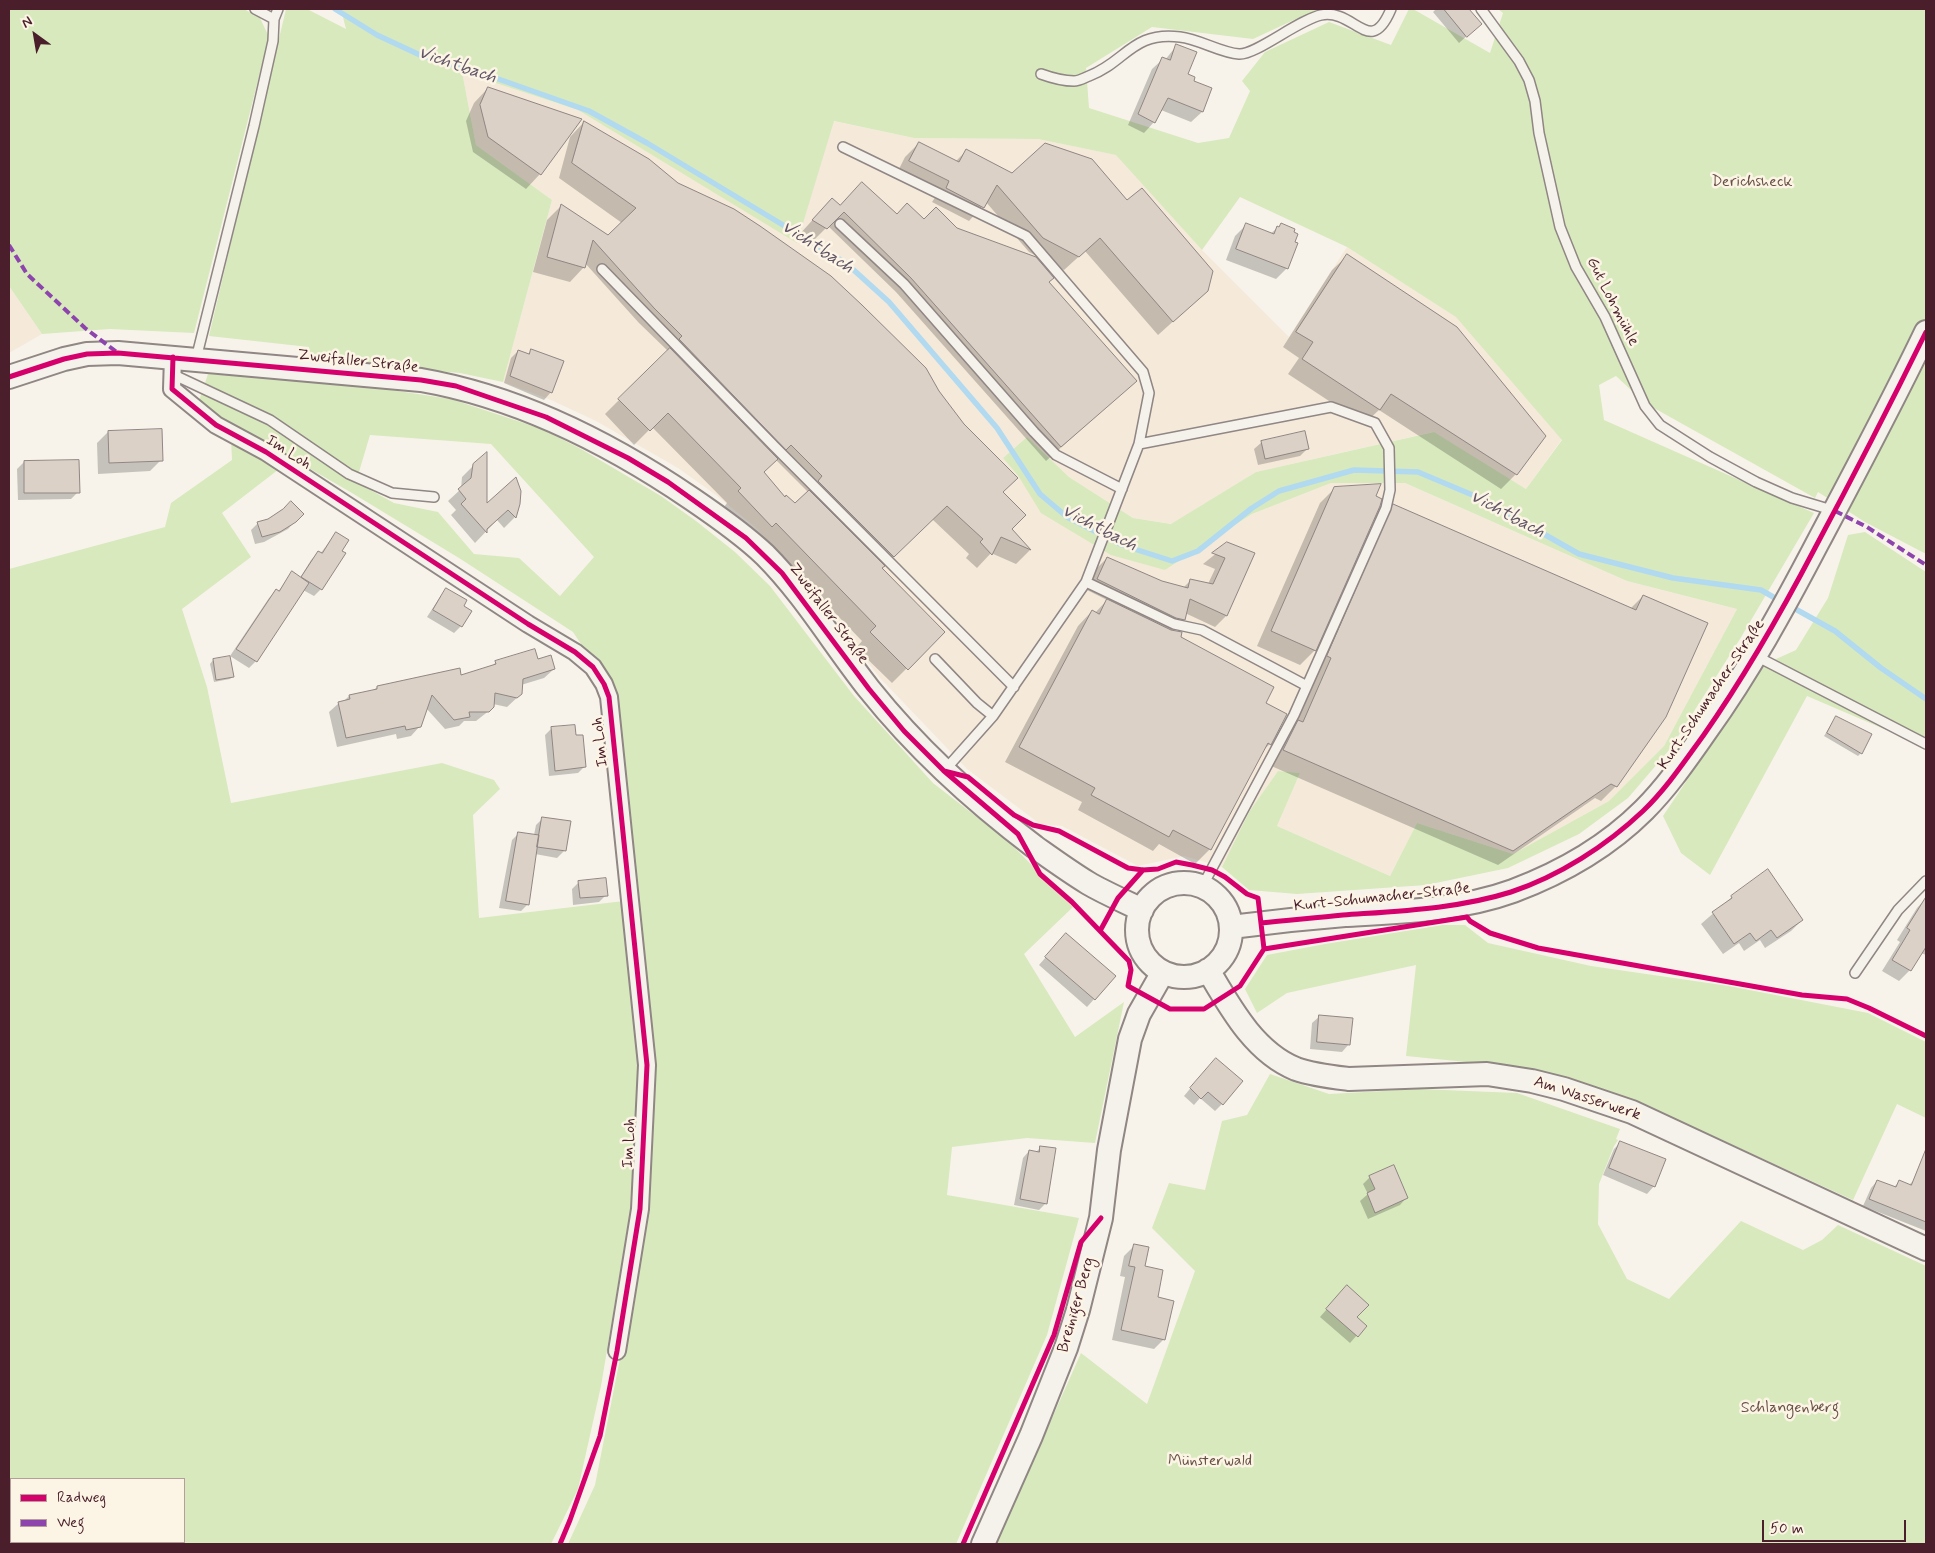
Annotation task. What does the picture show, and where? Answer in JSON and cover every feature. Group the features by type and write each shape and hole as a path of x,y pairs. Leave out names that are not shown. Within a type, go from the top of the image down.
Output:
{"main road":[{"name":"Kurt-Schumacher-Straße","path":"1231,927 1461,904 1512,892 1552,875 1589,854 1617,834 1643,811 1666,786 1756,656 1835,511 1926,332"},
{"name":"Zweifaller Straße","path":"9,377 42,365 86,354 118,353 173,365 196,359 421,380 456,386 546,417 628,458 706,509 746,538 782,574 904,731 944,771 981,804 1049,856 1087,882 1142,910"},
{"path":"1174,884 1202,887 1213,893 1222,903 1228,914 1231,927 1228,947 1220,960 1208,970 1194,976 1178,976 1163,972 1149,960 1140,945 1137,933 1138,921 1142,910 1150,898 1161,889 1174,884"},
{"name":"Am Wasserwerk","path":"1208,970 1247,1031 1275,1056 1296,1068 1327,1077 1349,1080 1487,1074 1532,1081 1564,1089 1632,1112 1926,1249"},
{"name":"Breiniger Berg","path":"983,1544 1032,1436 1066,1348 1078,1310 1101,1218 1109,1150 1130,1039 1139,1014 1163,972"}],"street":[{"name":"Im Loh","path":"173,365 172,389 216,426 266,452 528,624 575,652 593,667 604,684 609,697 647,1065 640,1209 617,1351"}],"lane":[{"path":"255,9 274,19"},
{"path":"196,359 254,126 272,41 274,19 278,9"},
{"path":"1041,74 1059,80 1076,81 1110,65 1139,42 1168,36 1182,37 1239,54 1252,51 1309,18 1321,15 1332,14 1341,16 1368,31 1377,31 1385,24 1391,9"},
{"name":"Gut Lohmühle","path":"1481,9 1519,61 1529,80 1535,101 1539,133 1560,227 1576,267 1605,317 1646,406 1660,424 1710,457 1756,482 1792,498 1835,511"},
{"path":"843,146 1026,236 1143,372 1149,393 1139,444 1086,582 993,716 944,771"},
{"path":"840,224 904,284 1056,455 1122,488"},
{"path":"602,269 781,453 1014,687"},
{"path":"173,365 270,420 349,474 392,493 434,497"},
{"path":"1139,444 1332,407 1375,423 1389,448 1390,490 1386,508 1294,715 1202,887"},
{"path":"1086,582 1174,624 1202,630 1307,686"},
{"path":"1756,656 1926,744"},
{"path":"935,659 976,703 993,716"},
{"path":"1855,973 1898,910 1926,881"}],"shaded area":[{"path":"462,72 578,110 797,242 833,121 914,138 1038,139 1117,155 1202,250 1289,337 1347,247 1457,317 1562,439 1526,489 1433,432 1256,472 1172,524 1133,518 1069,477 1027,437 1003,458 1019,477 1165,570 1252,514 1331,483 1405,483 1627,581 1737,609 1664,746 1609,801 1513,854 1417,823 1390,876 1277,826 1300,773 1278,771 1249,812 1222,867 1184,856 1138,866 1062,826 1040,824 967,769 880,678 792,566 755,527 716,495 678,468 596,421 551,400 503,382 552,200 476,145"},
{"path":"9,286 42,334 9,353"}],"green space":[{"path":"9,9 244,9 260,18 269,37 194,333 110,329 42,334 9,286"},
{"name":"Derichsheck","path":"286,9 307,9 346,29 341,9 1324,9 1298,18 1253,39 1152,27 1086,68 1089,108 1198,143 1229,138 1250,91 1242,81 1265,52 1329,22 1391,45 1409,9 1413,9 1490,53 1503,13 1498,9 1926,9 1926,554 1865,522 1818,492 1815,498 1645,403 1616,376 1599,385 1604,420 1814,513 1740,639 1670,749 1628,798 1579,834 1508,868 1426,885 1297,894 1249,890 1222,867 1249,812 1278,771 1300,773 1277,826 1390,876 1417,823 1513,854 1609,801 1664,746 1737,609 1627,581 1405,483 1331,483 1252,514 1165,570 1111,555 1041,513 1019,477 1003,458 1027,437 1069,477 1133,518 1171,524 1256,472 1434,432 1526,489 1562,440 1456,317 1347,247 1240,197 1202,250 1116,155 1038,139 914,138 834,121 797,243 578,110 462,72 476,145 552,200 503,382 460,373 309,360 309,347 209,336"},
{"path":"208,374 331,381 451,399 542,429 581,449 661,496 735,552 770,586 854,696 933,783 1009,842 1073,907 1024,954 1075,1037 1124,1002 1095,1143 1027,1138 952,1147 947,1195 1079,1218 1047,1335 956,1544 568,1544 595,1485 628,1318 652,1159 653,1062 615,695 573,632 459,558 352,493 198,404","holes":["370,435 491,444 594,557 560,596 519,558 474,554 438,512 394,503 356,482"]},
{"path":"231,439 283,466 222,513 251,557 182,609 207,687 231,803 442,763 494,780 500,789 473,815 479,918 624,901 629,927 639,1081 630,1213 601,1386 578,1489 551,1544 9,1544 9,569 165,527 171,503 232,460"},
{"path":"1865,532 1926,572 1926,750 1891,732 1807,696 1710,875 1681,853 1663,816 1765,664 1796,650 1828,598 1848,535"},
{"path":"1443,925 1465,925 1488,943 1591,966 1729,986 1868,1013 1926,1042 1926,1118 1897,1104 1853,1200 1643,1104 1527,1068 1406,1056 1416,965 1287,993 1257,1013 1245,989 1267,955"},
{"path":"1270,1074 1329,1094 1419,1089 1517,1093 1620,1129 1616,1139 1618,1140 1599,1184 1598,1224 1627,1279 1669,1299 1741,1221 1803,1250 1822,1240 1838,1225 1926,1266 1926,1544 996,1544 1081,1353 1147,1404 1195,1271 1152,1228 1169,1183 1205,1190 1222,1121 1247,1115"}],"building":[{"path":"1444,9 1469,9 1482,24 1467,37"},
{"path":"1176,44 1197,52 1188,74 1195,77 1194,81 1212,88 1203,112 1168,98 1155,123 1138,114 1162,57 1170,60"},
{"path":"488,87 582,119 541,175 488,137 480,105"},
{"path":"584,121 649,159 678,183 734,209 760,226 831,276 862,305 926,368 939,391 964,424 1018,478 1003,492 1026,515 1012,529 1031,550 1001,537 992,555 980,542 983,539 947,506 894,557 818,481 822,476 791,445 786,450 679,339 682,336 593,240 585,268 547,257 561,204 608,235 636,208 572,163"},
{"path":"919,142 959,162 966,149 1012,173 1045,143 1092,159 1127,200 1142,188 1213,271 1208,291 1173,322 1100,238 1079,257 1043,238 997,185 984,208 946,188 949,181 909,161"},
{"path":"862,182 897,214 907,203 924,219 936,207 957,228 1036,257 1054,278 1049,282 1137,381 1061,447 911,278 844,212 827,229 812,220 832,198 840,205"},
{"path":"1246,223 1274,234 1277,226 1279,227 1281,223 1295,229 1294,232 1298,234 1295,242 1298,243 1288,269 1236,249"},
{"path":"1347,254 1457,327 1546,436 1517,475 1391,394 1380,410 1302,359 1313,342 1296,332"},
{"path":"670,348 778,459 764,472 785,497 786,495 795,503 809,490 885,566 882,568 945,632 908,670 870,632 876,626 776,523 772,527 738,491 741,488 668,413 650,431 618,399"},
{"path":"531,349 564,361 552,393 510,376 518,350 529,354"},
{"path":"162,429 163,461 109,463 108,431"},
{"path":"1305,431 1309,449 1265,459 1261,441"},
{"path":"487,452 487,503 516,477 521,491 516,518 508,510 487,529 487,533 461,504 466,499 458,489 471,478 473,464"},
{"path":"79,460 80,493 24,493 24,461"},
{"path":"1381,484 1376,496 1382,499 1380,506 1316,651 1271,631 1334,487"},
{"path":"291,501 304,514 296,522 280,532 262,537 257,522 268,519"},
{"path":"1393,504 1636,610 1643,595 1708,623 1666,717 1617,787 1611,784 1513,851 1283,750 1298,720 1303,722 1331,658 1327,656"},
{"path":"336,532 349,540 342,551 346,553 322,590 301,577 318,551 322,553"},
{"path":"1227,542 1255,553 1227,616 1190,599 1185,620 1176,618 1097,579 1107,557 1162,581 1188,588 1190,579 1213,584 1225,558 1212,553"},
{"path":"292,571 309,583 257,662 236,649 276,589 279,591"},
{"path":"446,588 467,600 464,606 472,611 462,627 433,610"},
{"path":"1107,599 1171,630 1182,632 1181,637 1274,687 1266,703 1287,714 1271,745 1268,743 1211,850 1173,830 1169,837 1091,795 1095,788 1019,747 1092,610 1099,614"},
{"path":"535,649 538,659 551,655 555,669 523,679 522,694 517,698 495,693 494,707 489,712 469,712 470,717 454,720 432,695 421,727 406,730 405,726 346,738 338,702 350,699 349,695 377,689 377,686 460,668 461,675 496,664 495,661"},
{"path":"230,656 234,677 216,680 213,659"},
{"path":"1836,716 1872,734 1862,754 1827,733"},
{"path":"575,725 576,735 583,735 586,767 555,771 551,727"},
{"path":"542,817 571,821 566,851 537,847"},
{"path":"518,832 539,835 529,905 506,901"},
{"path":"1768,869 1803,920 1777,938 1771,930 1756,941 1750,933 1734,944 1712,912"},
{"path":"606,878 608,896 580,898 578,881"},
{"path":"1926,897 1926,947 1911,971 1892,960 1910,930 1907,928"},
{"path":"1066,933 1116,976 1095,1000 1045,957"},
{"path":"1319,1015 1353,1018 1350,1045 1317,1042"},
{"path":"1216,1058 1243,1081 1223,1105 1208,1092 1201,1099 1190,1088"},
{"path":"1620,1141 1666,1159 1655,1187 1609,1168"},
{"path":"1040,1146 1056,1148 1047,1204 1020,1199 1029,1150 1039,1152"},
{"path":"1926,1149 1926,1222 1869,1199 1877,1180 1896,1187 1899,1180 1911,1185"},
{"path":"1394,1165 1408,1198 1375,1213 1367,1193 1375,1189 1369,1176"},
{"path":"1134,1244 1149,1247 1145,1266 1163,1270 1158,1297 1174,1301 1165,1340 1121,1330 1135,1267 1129,1266"},
{"path":"1347,1285 1369,1305 1357,1317 1367,1326 1358,1337 1326,1309"}],"waterway":[{"name":"Vichtbach","path":"335,9 377,35 420,55 487,75 589,111 647,143 846,263 889,302 997,428 1040,494 1067,517 1122,545 1172,561 1198,551 1252,508 1279,491 1354,470 1418,472 1482,499 1579,554 1673,578 1761,590 1782,602"},
{"name":"Vichtbach","path":"1790,606 1835,631 1881,668 1926,699"}],"marked path":[{"path":"9,245 27,274 85,328 118,353"},
{"path":"1835,511 1867,527 1926,565"}],"cycle path":[{"path":"1261,923 1449,906 1491,898 1547,878 1564,869 1598,848 1629,824 1651,803 1674,775 1703,736 1748,667 1802,572 1926,332"},
{"path":"9,377 64,359 87,354 118,353 421,380 456,386 546,417 628,458 668,482 746,538 782,573 869,689 904,731 944,771 1018,834 1040,874 1072,902 1129,961 1131,970 1128,986 1170,1009 1204,1009 1240,986 1264,949 1258,898 1247,894 1225,877 1212,870 1176,862 1158,869 1128,868 1059,831 1033,825 1014,815 968,777 944,771"},
{"path":"173,357 172,389 216,425 266,452 528,624 575,652 593,667 604,684 609,697 647,1065 640,1209 617,1351 600,1436 560,1544"},
{"path":"1100,931 1118,898 1143,870"},
{"path":"1264,949 1467,917 1470,921 1490,933 1538,948 1802,995 1847,999 1926,1036"},
{"path":"963,1544 1054,1335 1081,1242 1101,1218"}],"park label":[{"name":"Schlangenberg","path":"1790,1409"},
{"name":"Münsterwald","path":"1210,1462"}]}
